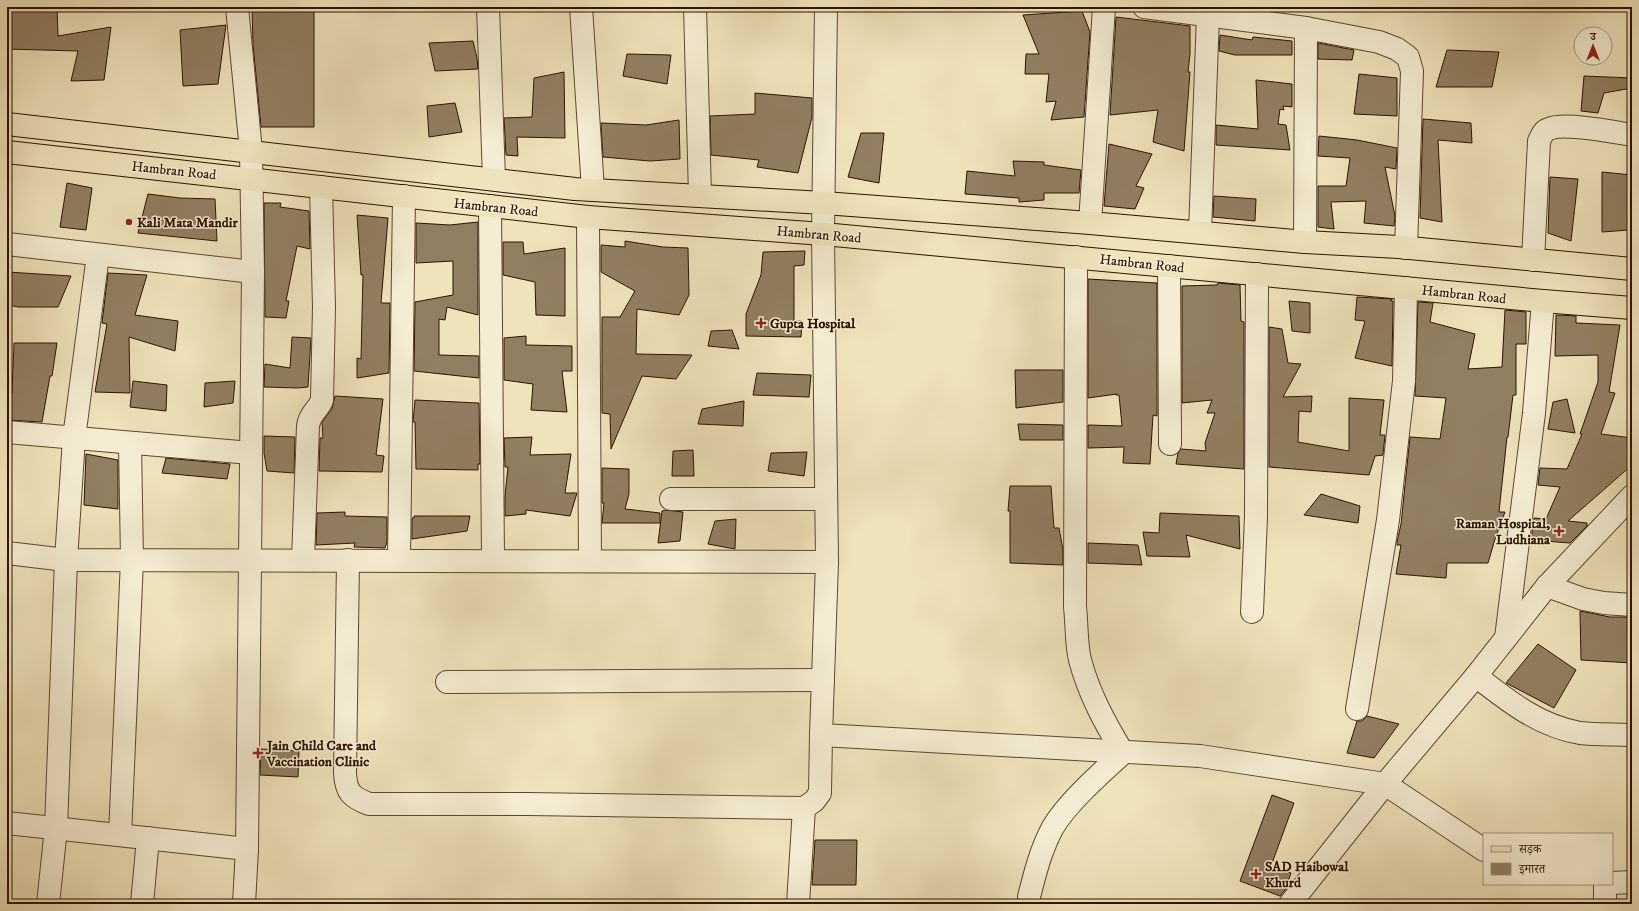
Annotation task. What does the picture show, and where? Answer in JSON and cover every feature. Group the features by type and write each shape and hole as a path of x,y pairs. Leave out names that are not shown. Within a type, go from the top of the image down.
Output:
{"main road":[{"name":"Hambran Road","path":"7,124 593,190 824,203 1090,223 1305,242 1406,248 1632,269"},
{"name":"Hambran Road","path":"7,152 588,217 823,234 1632,308"}],"street":[{"path":"237,7 250,151 253,272 247,850 244,904"},
{"path":"488,7 494,179"},
{"path":"581,7 593,190"},
{"path":"695,7 700,196"},
{"path":"348,560 345,772 349,791 355,798 369,804 528,804 804,808 814,801 820,793 827,562 823,234 826,7"},
{"path":"1090,223 1104,7"},
{"path":"1144,7 1306,28 1379,42 1397,48 1408,57 1412,71 1406,248"},
{"path":"1200,232 1208,15"},
{"path":"1305,242 1306,28"},
{"path":"1533,260 1540,141 1543,132 1549,129 1566,127 1632,135"},
{"path":"303,560 308,426 310,416 319,407 322,400 324,307 322,187"},
{"path":"399,560 404,196"},
{"path":"490,206 493,560"},
{"path":"588,217 590,561"},
{"path":"7,244 253,272"},
{"path":"48,904 56,828 66,560 74,438 98,255"},
{"path":"1076,257 1075,607 1080,658 1090,692 1103,720 1123,753"},
{"path":"1169,266 1170,444"},
{"path":"1252,612 1256,517 1257,274"},
{"path":"1357,709 1388,520 1404,381 1406,288"},
{"path":"1506,638 1534,413 1543,301"},
{"path":"7,432 251,453"},
{"path":"120,835 132,560 130,443"},
{"path":"1290,904 1385,784 1476,676 1547,586 1632,496"},
{"path":"671,499 826,499"},
{"path":"7,553 66,560 250,559 827,562"},
{"path":"1547,586 1583,599 1604,603 1632,605"},
{"path":"1476,676 1512,704 1535,718 1555,726 1580,733 1632,735"},
{"path":"447,682 823,680"},
{"path":"821,735 1123,753 1200,756 1385,784 1483,849"},
{"path":"1029,897 1038,864 1057,822 1096,778 1123,753"},
{"path":"798,904 804,808"},
{"path":"7,823 247,850"},
{"path":"142,904 148,838"},
{"path":"1613,882 1632,882"},
{"path":"1605,885 1605,904"}],"building":[{"path":"7,7 57,7 58,36 111,27 104,80 71,81 78,51 7,49"},
{"path":"252,7 314,7 314,127 261,127 253,44"},
{"path":"1082,11 1090,32 1084,117 1051,120 1056,101 1046,102 1049,74 1025,74 1026,54 1039,54 1023,15"},
{"path":"1116,17 1190,26 1190,54 1188,72 1190,72 1184,151 1153,142 1158,110 1110,115"},
{"path":"226,25 218,84 183,86 180,30"},
{"path":"1220,35 1252,40 1253,37 1292,41 1292,55 1235,55 1219,51"},
{"path":"473,41 478,69 435,71 429,43"},
{"path":"1318,43 1354,50 1352,60 1318,59"},
{"path":"1447,50 1499,52 1492,87 1436,87"},
{"path":"627,54 671,55 667,84 623,76"},
{"path":"564,72 565,138 517,137 518,156 506,155 504,118 532,117 534,78"},
{"path":"1359,74 1397,78 1397,116 1354,114"},
{"path":"1584,76 1632,78 1632,88 1604,93 1598,113 1581,111"},
{"path":"1256,80 1292,84 1292,107 1283,106 1284,110 1280,109 1278,124 1286,125 1290,150 1216,145 1216,125 1258,129"},
{"path":"755,93 812,98 812,117 798,173 757,167 759,160 711,155 710,116 755,114"},
{"path":"455,103 462,132 429,137 427,106"},
{"path":"1423,119 1471,123 1472,143 1438,140 1442,222 1420,218"},
{"path":"679,120 680,159 650,161 603,157 601,123 646,125"},
{"path":"861,133 884,133 879,183 848,177"},
{"path":"1319,136 1357,140 1397,148 1396,169 1385,167 1395,216 1394,226 1364,223 1366,201 1331,202 1334,229 1318,227 1318,186 1346,186 1350,158 1318,156"},
{"path":"1109,144 1152,154 1136,186 1144,188 1135,209 1104,206"},
{"path":"1013,161 1044,162 1044,165 1081,170 1079,193 1044,193 1044,200 1019,202 1019,198 965,194 967,171 1015,176"},
{"path":"1602,172 1632,175 1632,217 1629,230 1602,232"},
{"path":"1550,177 1578,179 1571,241 1548,233"},
{"path":"67,183 92,188 86,230 60,227"},
{"path":"148,194 180,198 215,199 217,241 138,233"},
{"path":"1214,196 1256,199 1255,221 1213,217"},
{"path":"264,203 281,203 280,207 309,211 310,249 297,246 286,301 289,301 286,318 265,317"},
{"path":"357,215 388,218 381,303 390,303 389,373 357,378 357,358 361,359 363,275 361,275"},
{"path":"478,222 478,315 447,307 445,320 439,319 439,355 479,356 479,378 414,371 415,302 453,295 453,261 416,263 416,223 450,225"},
{"path":"625,241 663,247 688,248 689,295 679,315 637,309 636,354 692,355 676,379 642,376 611,449 610,414 602,413 602,317 620,317 635,291 601,272 601,245 625,247"},
{"path":"503,242 523,242 524,254 565,248 565,316 536,315 535,282 503,275"},
{"path":"805,251 804,265 794,266 794,321 802,321 801,337 746,336 746,314 761,275 763,252"},
{"path":"7,272 71,276 58,307 19,307 7,305"},
{"path":"108,273 147,275 135,315 178,321 175,351 129,337 130,393 95,392 107,324 102,323"},
{"path":"1088,279 1157,283 1157,416 1153,415 1150,464 1123,463 1124,447 1088,448 1088,425 1122,426 1119,395 1088,398"},
{"path":"1218,283 1240,285 1241,321 1244,322 1244,469 1176,464 1178,453 1181,449 1206,451 1205,443 1215,413 1207,413 1212,400 1182,403 1182,286 1217,285"},
{"path":"1357,297 1392,299 1392,366 1355,358 1365,321 1355,320"},
{"path":"1289,301 1310,303 1310,333 1292,331"},
{"path":"1418,302 1433,303 1430,322 1475,334 1468,369 1502,367 1505,310 1526,312 1526,344 1516,344 1516,395 1513,395 1499,512 1505,512 1488,563 1447,563 1446,578 1396,574 1401,545 1397,545 1397,542 1401,524 1410,437 1440,439 1446,398 1415,396"},
{"path":"1556,315 1576,316 1576,323 1620,325 1609,392 1615,393 1601,434 1632,438 1632,465 1568,521 1587,523 1587,526 1570,543 1531,540 1534,518 1546,519 1560,487 1538,485 1540,468 1567,469 1582,434 1580,434 1598,382 1598,355 1555,356"},
{"path":"1269,327 1282,329 1288,363 1301,364 1283,397 1312,396 1311,412 1299,411 1298,442 1349,451 1349,398 1384,400 1380,435 1385,435 1383,455 1375,456 1369,475 1269,467"},
{"path":"732,330 739,349 708,346 711,331"},
{"path":"526,336 526,345 572,346 572,371 562,371 567,412 531,410 533,384 504,380 504,338"},
{"path":"292,337 311,338 308,387 264,387 265,364 290,368"},
{"path":"14,343 57,343 52,376 50,376 42,422 7,420 9,393 12,393"},
{"path":"1015,370 1063,370 1063,402 1016,408"},
{"path":"757,373 811,375 809,397 753,395"},
{"path":"133,381 167,385 166,411 130,407"},
{"path":"235,381 233,403 204,407 205,383"},
{"path":"335,396 383,399 376,455 384,456 382,472 319,471 320,438 323,438 322,422 332,409"},
{"path":"1567,399 1575,433 1548,429 1553,402"},
{"path":"415,400 479,403 480,464 478,464 478,470 416,469 415,422 413,422"},
{"path":"744,401 743,426 698,424 702,409"},
{"path":"1018,424 1063,425 1063,440 1020,440"},
{"path":"264,436 295,437 294,473 267,471 264,453"},
{"path":"532,437 530,455 571,454 565,493 577,493 570,516 526,510 526,514 505,516 505,496 508,467 505,467 504,438"},
{"path":"693,450 694,476 672,476 673,451"},
{"path":"807,452 804,476 768,471 771,453"},
{"path":"86,454 118,460 118,509 84,505"},
{"path":"166,458 230,464 227,479 162,473"},
{"path":"602,468 629,469 629,494 625,509 660,513 660,523 602,523 604,503 602,503"},
{"path":"1010,486 1051,486 1054,528 1059,528 1063,550 1063,565 1010,563 1010,511 1008,511"},
{"path":"1321,494 1360,506 1358,523 1304,515"},
{"path":"662,511 683,512 680,541 658,543"},
{"path":"345,512 345,516 387,517 387,542 385,548 354,547 355,543 316,545 317,513"},
{"path":"1160,513 1239,516 1240,549 1186,535 1190,557 1147,556 1143,532 1159,533"},
{"path":"414,516 470,516 467,531 412,539 412,518 414,518"},
{"path":"736,519 735,549 708,544 715,521"},
{"path":"1088,543 1138,545 1142,565 1088,563"},
{"path":"1580,611 1610,617 1632,617 1632,663 1581,660"},
{"path":"1538,644 1576,670 1554,708 1506,683"},
{"path":"1367,716 1399,724 1374,758 1347,753 1357,721 1362,721"},
{"path":"261,749 299,751 298,777 260,775"},
{"path":"1272,795 1294,803 1271,866 1291,873 1285,890 1280,896 1240,881"},
{"path":"815,840 857,840 856,885 812,885"}],"place":[{"name":"Kali Mata Mandir","path":"129,222"},
{"name":"Gupta Hospital","path":"761,323"},
{"name":"Raman Hospital, Ludhiana","path":"1559,531"},
{"name":"Jain Child Care and Vaccination Clinic","path":"258,753"},
{"name":"SAD Haibowal Khurd","path":"1256,874"}]}
